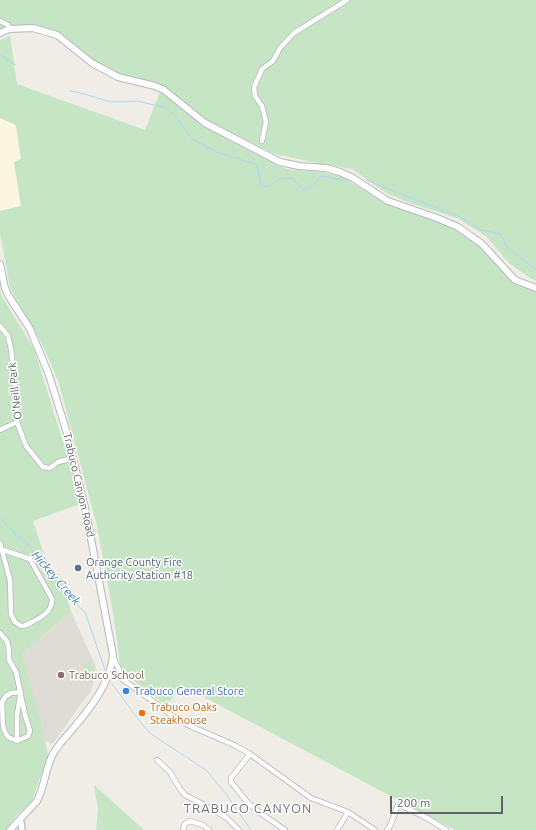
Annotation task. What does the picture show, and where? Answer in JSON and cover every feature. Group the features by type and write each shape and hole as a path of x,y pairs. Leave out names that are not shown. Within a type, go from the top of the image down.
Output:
{"main road":[{"path":"1,31 9,29 33,28 57,35 92,64 118,77 155,86 164,90 206,124 280,162 299,166 326,168 340,172 353,178 388,201 447,222 477,240 493,254 506,272 515,280 536,288"},
{"name":"Trabuco Canyon Road","path":"0,264 8,295 30,329 50,375 74,458 86,512 113,656 110,670 103,686 85,714 57,748 51,758 40,796 20,821 10,830"}],"street":[{"path":"262,141 266,122 262,106 255,96 254,87 262,69 273,61 280,48 294,33 347,0"},
{"path":"0,22 8,25 9,29"},
{"name":"O'Neill Park","path":"0,326 8,336 11,349 17,401 17,422 26,446 43,467 50,468 58,462 74,458"},
{"path":"0,430 17,422"},
{"path":"0,543 10,580 12,614 15,622 21,626 24,626 48,611 53,604 52,599 30,560 27,557 3,550"},
{"path":"0,634 7,641 9,660 16,672 30,731 28,736 17,741"},
{"path":"113,656 117,669 124,679"},
{"path":"110,670 181,722 234,745 250,754 311,798 348,812 375,830"},
{"path":"17,741 8,736 5,732 3,726 2,702 6,696 11,693 21,692"},
{"path":"17,741 17,715 21,692"},
{"path":"250,754 231,778 231,782 248,803 285,830"},
{"path":"157,760 170,772 185,795 227,818 239,830"},
{"path":"387,830 392,824 398,805 426,818 446,830"},
{"path":"337,830 348,812"},
{"path":"20,821 22,830"},
{"path":"183,830 185,824 190,821 202,825 209,830"}],"shaded area":[{"path":"0,118 15,124 21,160 14,162 21,206 0,211"},
{"name":"Trabuco School","path":"71,611 96,667 91,692 53,744 45,741 22,654"}],"green space":[{"path":"0,0 536,0 536,281 508,262 487,237 459,219 410,203 386,193 352,169 275,154 206,120 174,94 152,83 121,76 103,66 91,59 66,37 54,31 31,25 17,25 0,29"},
{"path":"10,36 17,84 145,130 160,92 172,99 201,125 277,165 287,169 323,172 338,175 391,206 438,222 469,237 522,285 536,291 536,830 455,830 181,685 167,706 130,678 120,665 114,618 97,526 58,380 41,342 10,288 0,233 0,211 21,206 14,162 21,159 16,125 0,118 0,40"},
{"path":"0,289 1,295 34,349 65,448 80,504 33,521 47,564 60,576 71,611 22,654 40,719 48,755 32,801 16,816 6,830 0,830"},
{"path":"90,662 95,674 88,677 83,665"},
{"path":"94,785 144,830 96,830 98,810"}],"waterway":[{"path":"0,55 16,65"},
{"path":"70,91 111,102 137,101 167,108 177,118 191,138 217,152 257,165 261,184 265,187 280,179 292,178 303,190 313,186 321,176 348,181"},
{"path":"366,180 460,217 481,230 501,234 506,246 536,270"},
{"name":"Hickey Creek","path":"0,518 18,537 25,541 39,559 65,585 79,607 85,612 105,670"},
{"path":"112,684 151,734 206,770 226,794 251,830"}],"place":[{"name":"Orange County Fire Authority Station #18","path":"78,568"},
{"name":"Trabuco School","path":"61,675"},
{"name":"Trabuco General Store","path":"126,691"},
{"name":"Trabuco Oaks Steakhouse","path":"142,713"}],"district":[{"name":"TRABUCO CANYON","path":"248,809"}]}
